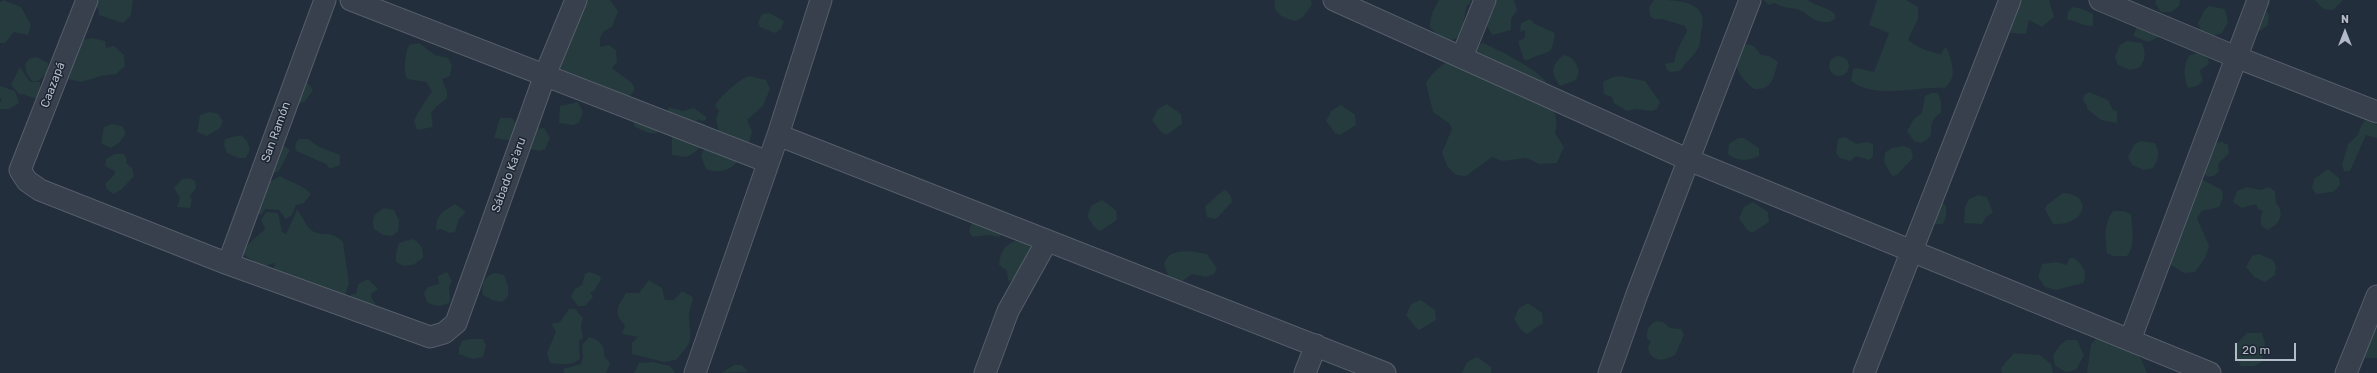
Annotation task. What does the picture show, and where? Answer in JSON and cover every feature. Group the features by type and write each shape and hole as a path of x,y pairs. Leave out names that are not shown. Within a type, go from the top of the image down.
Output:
{"street":[{"name":"Caazapá","path":"86,0 20,170 27,181 40,190 228,264"},
{"name":"San Ramón","path":"228,264 325,0"},
{"path":"351,0 768,162"},
{"name":"Sábado Ka'aru","path":"228,264 430,337 444,332 456,323 545,75 576,0"},
{"path":"695,373 778,135 821,0"},
{"path":"1334,0 1462,56 1689,160 2210,373"},
{"path":"1462,56 1485,0"},
{"path":"1609,373 1750,0"},
{"path":"1864,373 1913,252 2010,0"},
{"path":"2100,0 2236,57 2377,112"},
{"path":"2130,340 2258,0"},
{"path":"778,135 1385,373"},
{"path":"985,373 1008,311 1046,241"},
{"path":"2346,373 2377,296"},
{"path":"1305,373 1316,345"}],"green space":[{"path":"3,0 21,7 31,25 28,35 14,32 5,43 0,43 0,3"},
{"path":"90,0 133,0 131,15 123,23 99,15 99,10"},
{"path":"585,0 610,0 618,11 612,27 604,31 600,38 600,47 609,45 616,50 617,62 612,68 632,83 635,89 629,98 558,76 559,61 563,46 579,22 579,15 584,11"},
{"path":"1275,0 1311,0 1312,5 1303,17 1296,21 1283,17 1277,12 1275,9"},
{"path":"1439,0 1472,0 1466,8 1461,35 1453,40 1442,39 1429,26 1432,13"},
{"path":"1496,0 1514,0 1517,10 1511,19 1511,30 1492,35 1487,25 1488,13 1494,11"},
{"path":"1654,0 1672,0 1690,4 1697,8 1701,14 1703,21 1699,46 1680,71 1671,72 1667,70 1665,64 1674,62 1676,53 1687,31 1685,26 1662,19 1654,19 1650,16 1649,7"},
{"path":"1764,0 1808,0 1831,11 1834,13 1836,18 1830,22 1817,21 1801,10 1783,7 1774,3 1769,5"},
{"path":"1877,0 1906,0 1918,7 1918,19 1908,40 1928,51 1941,54 1945,47 1948,50 1953,72 1950,82 1945,88 1885,91 1861,87 1851,81 1853,69 1858,68 1874,72 1889,33 1869,25"},
{"path":"2016,0 2049,0 2054,17 2042,27 2029,20 2026,34 2010,33"},
{"path":"2156,0 2180,0 2179,6 2171,12 2161,12 2155,3"},
{"path":"2315,0 2342,1 2333,10 2322,8"},
{"path":"2209,6 2225,9 2228,22 2222,33 2213,36 2201,31 2198,23 2204,11"},
{"path":"2073,7 2093,14 2093,26 2067,20 2068,12"},
{"path":"2265,9 2269,15 2268,25 2260,31 2255,32"},
{"path":"769,13 784,21 781,29 775,33 760,27 758,22 762,14"},
{"path":"1530,19 1535,24 1555,33 1553,44 1549,52 1524,60 1518,41 1525,38 1525,30 1520,32 1521,23"},
{"path":"2137,27 2161,36 2148,42 2133,36"},
{"path":"93,38 105,41 106,48 114,46 124,55 125,66 116,74 101,76 81,82 68,79 60,82 73,53 78,53 78,45 82,40"},
{"path":"2127,41 2142,43 2145,56 2139,68 2130,70 2118,65 2115,57 2120,45"},
{"path":"419,43 435,55 448,58 452,65 450,76 442,79 447,92 447,98 431,113 433,127 417,130 414,121 432,91 426,82 407,79 405,71 406,53 409,45"},
{"path":"1483,43 1528,67 1544,79 1548,85 1556,120 1555,133 1564,147 1557,163 1539,164 1526,158 1502,161 1492,157 1466,176 1456,175 1447,166 1442,152 1452,129 1450,124 1433,112 1426,83 1437,69 1451,59"},
{"path":"1748,44 1754,46 1761,55 1769,56 1778,62 1769,85 1760,89 1754,89 1748,84 1738,69 1738,53 1741,46"},
{"path":"2200,53 2208,59 2209,64 2200,70 2203,81 2197,86 2188,88 2185,80 2186,63 2190,55"},
{"path":"1563,55 1574,60 1579,72 1576,80 1560,86 1553,70 1556,63"},
{"path":"1839,56 1846,59 1849,66 1846,73 1839,76 1832,73 1829,66 1832,59"},
{"path":"36,57 48,63 48,72 38,81 32,81 27,74 25,64 29,59"},
{"path":"20,67 30,82 40,82 40,93 36,99 23,94 20,95 11,85"},
{"path":"750,76 766,80 770,89 763,106 747,120 752,132 746,148 737,162 724,171 706,169 701,156 707,142 719,133 716,119 719,111 715,106 730,88 746,77"},
{"path":"1620,76 1645,81 1660,102 1657,109 1652,111 1636,109 1627,111 1614,103 1612,97 1604,94 1603,82 1613,77"},
{"path":"299,81 308,83 313,90 305,101 297,105"},
{"path":"0,86 15,91 19,103 9,109 0,109 0,102 2,101 0,98"},
{"path":"2089,92 2108,100 2113,110 2117,111 2117,123 2101,120 2087,109 2087,106 2083,100 2084,95"},
{"path":"1932,93 1938,93 1941,101 1941,112 1932,123 1931,135 1921,143 1914,141 1907,131 1914,119 1922,113 1925,96"},
{"path":"578,102 583,112 579,123 573,125 559,123 560,106"},
{"path":"1167,104 1181,114 1182,124 1166,135 1161,132 1152,120 1158,109"},
{"path":"1341,105 1355,115 1356,125 1340,135 1335,133 1326,121 1332,110"},
{"path":"669,107 682,111 694,108 706,117 706,120 702,121 699,119 692,124 693,126 697,121 705,124 706,130 702,144 696,152 686,157 672,155 672,135 667,112"},
{"path":"209,112 218,114 223,121 220,128 207,136 197,132 200,115"},
{"path":"500,118 512,118 518,127 514,138 508,140 494,138"},
{"path":"632,120 658,127 657,133 649,133 635,127"},
{"path":"2365,120 2377,125 2377,138 2366,135 2350,171 2344,171 2342,165 2348,144 2358,135"},
{"path":"112,124 122,126 126,133 119,143 111,148 101,143 104,127"},
{"path":"544,128 550,138 545,149 540,151 526,148 531,129"},
{"path":"241,135 247,141 250,150 246,158 239,158 227,153 224,145 225,139"},
{"path":"1845,137 1856,144 1867,142 1873,144 1873,156 1869,160 1856,156 1850,161 1840,158 1836,153 1838,139"},
{"path":"1738,138 1744,138 1759,148 1759,156 1743,160 1732,157 1728,154 1729,144"},
{"path":"299,139 308,139 319,147 340,155 340,165 330,169 326,164 296,151 295,144"},
{"path":"2140,141 2155,143 2158,150 2158,156 2157,162 2153,168 2144,170 2132,165 2128,157 2134,145"},
{"path":"2222,142 2228,145 2229,153 2218,164 2219,171 2214,176 2208,177 2203,173 2212,143"},
{"path":"284,146 290,150 278,172 271,173 278,148"},
{"path":"1904,146 1911,149 1913,158 1897,175 1892,176 1884,162 1885,153 1891,148"},
{"path":"115,154 124,154 127,160 126,163 132,168 134,176 121,190 113,194 107,189 105,184 114,175 115,171 105,166 106,159"},
{"path":"2328,169 2339,178 2340,185 2333,192 2316,194 2312,188 2314,179"},
{"path":"280,176 300,186 311,194 304,203 296,205 292,215 286,219 279,210 265,209 261,215 255,213 264,185"},
{"path":"189,178 195,181 196,188 190,196 192,200 190,208 177,207 180,198 174,188 182,179"},
{"path":"2199,178 2222,190 2223,198 2219,207 2202,211 2197,218 2209,246 2205,258 2195,272 2184,273 2171,265 2168,255"},
{"path":"2247,187 2261,190 2269,187 2275,191 2276,203 2279,207 2281,215 2278,222 2271,228 2267,230 2261,225 2261,215 2263,211 2258,209 2256,204 2242,208 2233,202 2237,191"},
{"path":"1226,190 1231,196 1232,202 1216,219 1207,217 1205,206 1220,193"},
{"path":"2063,193 2076,196 2080,200 2082,204 2081,214 2071,221 2053,224 2045,209 2047,205"},
{"path":"1978,195 1987,197 1993,213 1986,217 1982,224 1964,223 1965,207 1969,199"},
{"path":"1102,200 1116,210 1117,220 1100,231 1095,228 1087,216 1092,205"},
{"path":"1940,200 1946,206 1946,216 1943,224 1925,225"},
{"path":"1753,202 1768,212 1769,222 1752,233 1747,230 1739,218 1744,207"},
{"path":"455,204 466,212 459,219 455,232 450,233 441,229 436,230 437,221 441,214"},
{"path":"384,208 394,210 399,221 398,231 392,236 383,235 374,229 374,216"},
{"path":"297,210 311,230 334,236 343,242 349,283 343,302 292,284 286,274 275,274 274,263 263,267 244,255 244,248 265,229 261,220 266,212 278,213 282,232 286,234"},
{"path":"2113,211 2123,211 2131,214 2133,231 2132,246 2127,256 2113,256 2107,253 2107,225"},
{"path":"977,221 1001,233 1000,237 988,235 972,237 969,231 971,225"},
{"path":"412,239 421,246 423,258 413,265 403,266 396,262 396,253 399,243"},
{"path":"1015,241 1024,242 1034,251 1015,280 1008,281 1007,271 999,265 1005,248"},
{"path":"1188,251 1207,254 1217,268 1214,274 1206,277 1192,274 1180,283 1169,277 1164,265 1168,257 1176,252"},
{"path":"2259,254 2273,260 2276,267 2275,275 2265,282 2254,277 2246,267 2252,256"},
{"path":"2070,258 2074,258 2084,269 2085,279 2083,283 2056,290 2045,287 2038,277 2042,264 2058,262 2066,265"},
{"path":"447,272 452,281 449,287 450,302 438,306 427,302 424,293 428,287 439,284 438,276"},
{"path":"590,272 600,276 601,280 593,292 590,292 593,297 585,306 578,306 571,297 575,289 582,285 585,274"},
{"path":"494,273 504,275 508,286 508,296 502,302 492,300 483,295 482,287 485,279"},
{"path":"368,279 378,289 371,294 371,297 375,303 374,316 347,298 352,294 356,294 358,284"},
{"path":"649,280 662,288 665,300 674,300 682,291 693,297 689,316 690,341 676,360 664,362 632,354 632,343 638,337 622,334 625,325 617,313 619,306 626,293 639,293"},
{"path":"1421,300 1435,310 1436,320 1419,330 1406,315 1411,304"},
{"path":"1528,303 1542,313 1543,323 1527,334 1522,331 1514,319 1519,308"},
{"path":"569,309 575,309 583,318 581,326 583,338 579,341 580,358 574,363 570,364 550,363 547,353 556,332 551,324 560,322"},
{"path":"1656,321 1663,322 1670,328 1681,329 1684,335 1675,355 1661,360 1655,358 1649,353 1648,347 1651,342 1647,338 1648,330 1651,324"},
{"path":"2368,328 2376,328 2377,330 2377,358 2363,358"},
{"path":"2247,333 2262,333 2265,343 2262,362 2254,366 2241,366 2234,353 2237,343"},
{"path":"2100,335 2112,339 2118,348 2127,346 2141,359 2147,373 2087,373 2091,344"},
{"path":"589,337 599,341 603,346 604,356 610,363 606,373 564,373 563,369 581,364 583,357 582,345"},
{"path":"469,339 483,339 486,345 483,357 473,359 459,354 459,348 462,341"},
{"path":"2066,340 2077,340 2084,355 2076,370 2066,372 2055,366 2053,356 2059,346"},
{"path":"2014,353 2040,355 2051,364 2053,373 2002,373 2001,368"},
{"path":"1477,357 1491,367 1491,373 1462,373 1467,362"},
{"path":"652,362 670,366 675,373 634,373 639,363"},
{"path":"734,365 742,365 748,372 721,373"}]}
